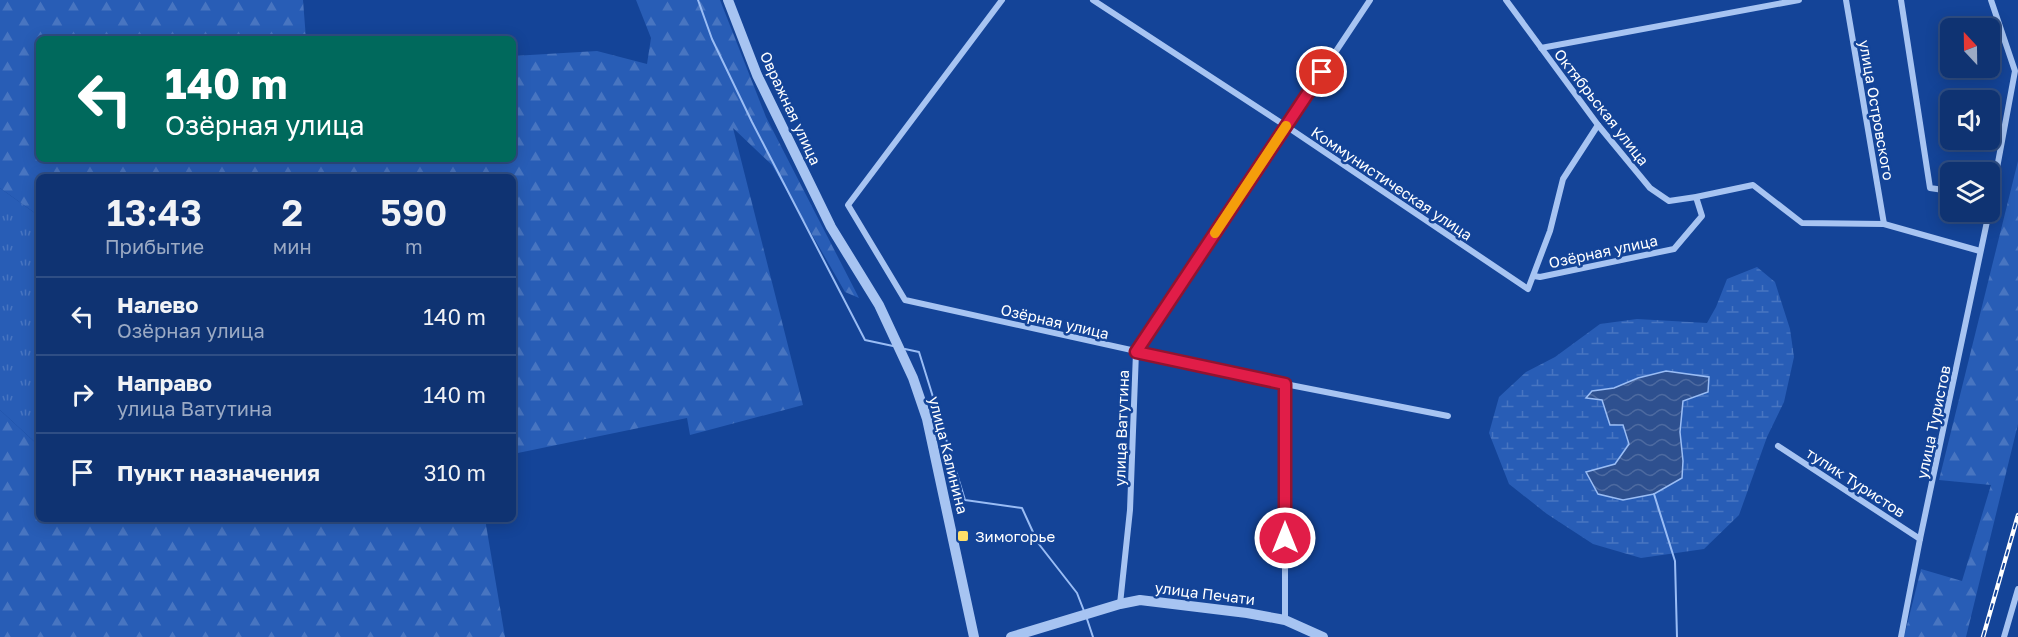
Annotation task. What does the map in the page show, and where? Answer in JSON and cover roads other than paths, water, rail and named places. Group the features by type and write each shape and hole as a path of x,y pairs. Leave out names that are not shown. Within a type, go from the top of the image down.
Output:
{"street":[{"name":"Овражная улица","path":"728,0 757,75 831,227"},
{"name":"Озёрная улица","path":"1002,0 848,205 905,300 1285,384 1448,416"},
{"name":"Коммунистическая улица","path":"1093,0 1528,288 1534,276"},
{"name":"улица Ватутина","path":"1120,604 1130,510 1136,352 1370,0"},
{"name":"Октябрьская улица","path":"1506,0 1598,125 1650,188 1668,201 1696,197"},
{"path":"1541,48 1799,0"},
{"name":"улица Островского","path":"1846,0 1884,224"},
{"path":"1901,0 1930,188 1940,190"},
{"name":"улица Туристов","path":"1991,0 2015,70 1997,162"},
{"path":"1534,276 1550,231 1563,179 1598,125"},
{"path":"1696,197 1753,184 1802,223 1884,224 1980,252"},
{"name":"Озёрная улица","path":"1534,276 1540,277 1674,249 1702,216 1696,197"},
{"name":"улица Туристов","path":"1901,637 1987,222"},
{"name":"улица Калинина","path":"831,227 879,305 913,378 927,419 974,637"},
{"path":"1285,384 1285,620"},
{"name":"тупик Туристов","path":"1778,446 1920,539"},
{"path":"2004,637 2018,589"},
{"name":"улица Печати","path":"1011,637 1140,600 1285,620 1323,637"}],"water":[{"path":"1666,371 1709,377 1708,392 1683,401 1680,432 1682,478 1654,494 1623,500 1598,494 1586,472 1615,464 1629,444 1623,425 1610,425 1602,400 1586,398 1592,391 1614,388 1638,378"}],"waterway":[{"path":"698,0 712,39 752,122 865,340 893,346"},
{"path":"905,349 919,352 965,500 1022,508 1038,543 1077,593 1084,611"},
{"path":"1654,494 1675,561 1677,637"},
{"path":"1087,619 1093,637"}],"railway":[{"path":"1983,637 2018,515"}],"place":[{"name":"Зимогорье","path":"963,536"}]}
